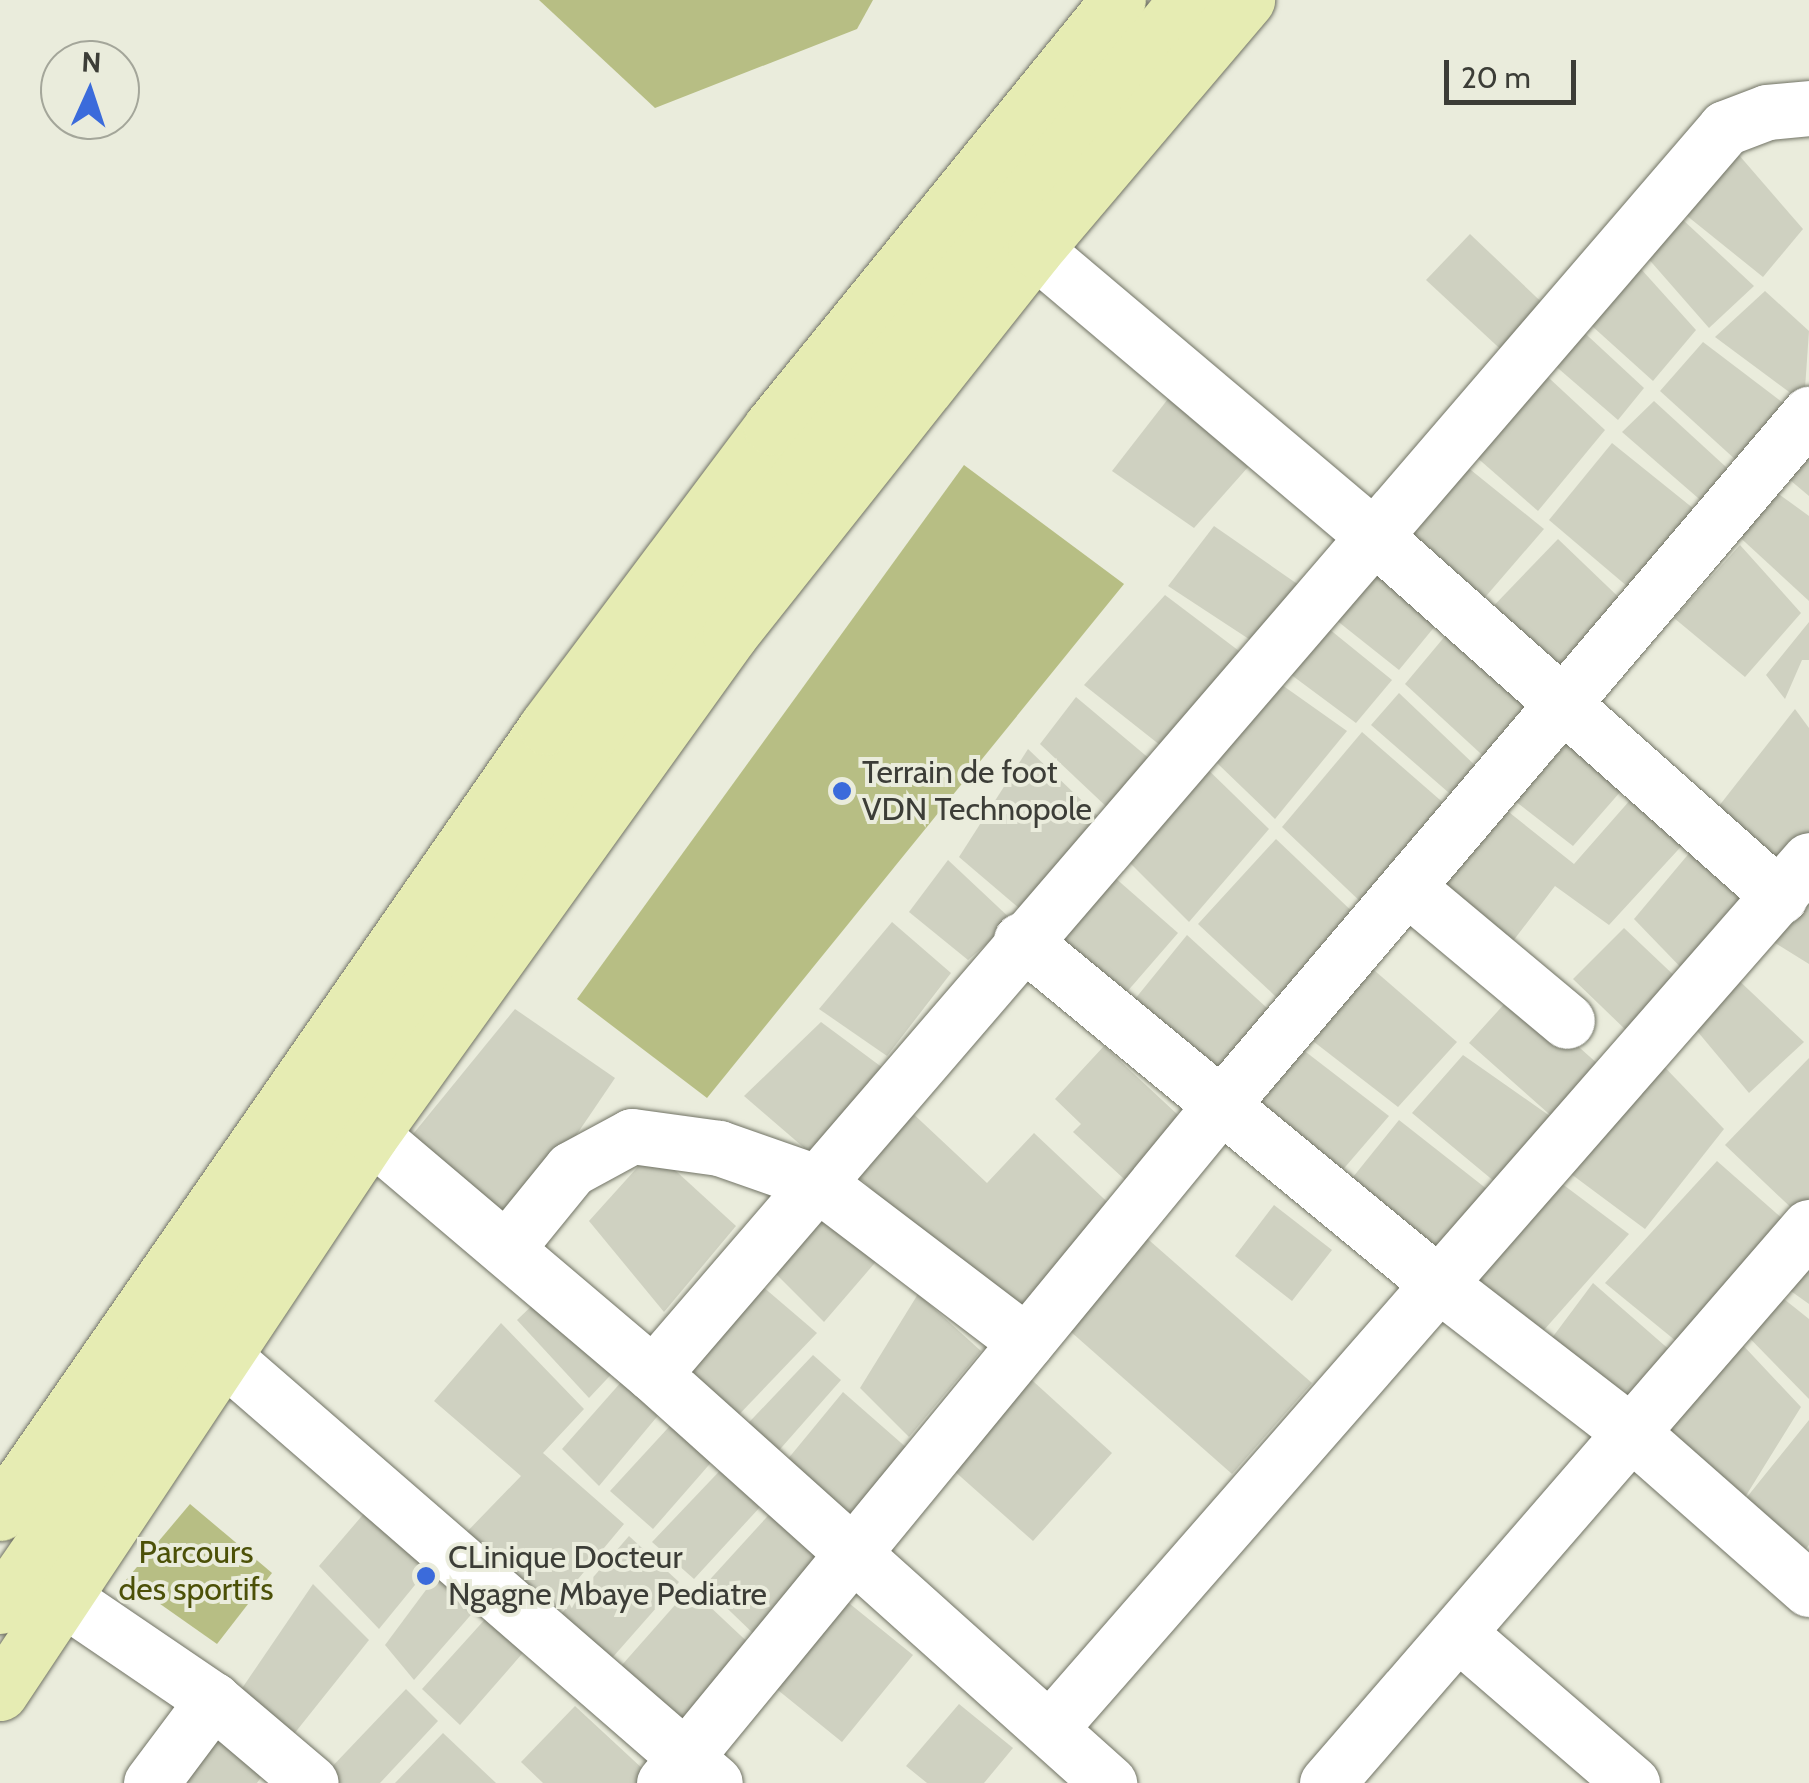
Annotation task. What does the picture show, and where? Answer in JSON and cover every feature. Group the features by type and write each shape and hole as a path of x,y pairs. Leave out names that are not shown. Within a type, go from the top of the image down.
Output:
{"main road":[{"path":"0,1514 546,727 772,427 1118,0"},
{"path":"0,1606 568,785 807,466 1186,0"},
{"path":"7,1679 372,1136 730,634 1035,250 1247,0"}],"street":[{"path":"653,1374 1022,940 1725,128 1767,112 1809,108"},
{"path":"1035,250 1566,704 1794,878 1436,1281 1050,1728"},
{"path":"223,1356 689,1774 852,1551 1220,1106 1809,414"},
{"path":"1408,888 1568,1021"},
{"path":"1022,940 1220,1106 1632,1433 1804,1575"},
{"path":"372,1136 653,1374 1109,1783"},
{"path":"506,1249 571,1170 632,1136 720,1148 816,1182 1026,1342"},
{"path":"1326,1783 1809,1228"},
{"path":"63,1598 213,1700 311,1783"},
{"path":"1458,1633 1618,1779"},
{"path":"152,1783 213,1700"}],"green space":[{"path":"539,0 873,0 857,29 655,108"},
{"name":"Terrain de foot VDN Technopole","path":"964,465 1124,584 707,1098 577,999"},
{"name":"Parcours des sportifs","path":"190,1504 272,1573 217,1644 126,1580"}],"building":[{"path":"1732,147 1803,229 1763,277 1676,207"},
{"path":"1682,219 1754,286 1709,328 1646,256"},
{"path":"1470,234 1553,313 1510,358 1426,280"},
{"path":"1632,259 1696,330 1653,381 1582,317"},
{"path":"1765,291 1809,331 1804,403 1715,337"},
{"path":"1575,324 1644,388 1618,420 1545,357"},
{"path":"1703,342 1795,412 1748,471 1660,391"},
{"path":"1536,366 1605,430 1538,511 1466,448"},
{"path":"1178,386 1257,457 1194,528 1112,471"},
{"path":"1654,401 1738,478 1713,511 1622,432"},
{"path":"1809,440 1809,496 1784,475"},
{"path":"1612,443 1704,517 1641,598 1549,520"},
{"path":"1456,458 1544,529 1481,602 1395,540"},
{"path":"1772,489 1809,516 1809,601 1733,531"},
{"path":"1214,526 1306,590 1258,645 1168,586"},
{"path":"1558,539 1631,609 1563,683 1483,617"},
{"path":"1740,545 1801,613 1745,677 1674,618"},
{"path":"1375,554 1445,614 1399,670 1326,612"},
{"path":"1165,595 1251,660 1165,749 1084,685"},
{"path":"1318,620 1392,680 1356,723 1278,665"},
{"path":"1809,622 1809,660 1802,660 1785,699 1766,675"},
{"path":"1456,623 1542,701 1492,764 1405,684"},
{"path":"1275,680 1347,731 1275,819 1217,763"},
{"path":"1399,693 1480,770 1456,799 1371,725"},
{"path":"1076,697 1157,765 1111,811 1040,744"},
{"path":"1795,709 1809,728 1809,840 1779,876 1708,820"},
{"path":"1362,732 1447,806 1366,907 1282,827"},
{"path":"1572,738 1628,783 1573,846 1515,801"},
{"path":"1028,749 1100,818 1026,914 959,857"},
{"path":"1196,758 1269,829 1189,922 1117,850"},
{"path":"1638,791 1688,839 1609,925 1555,886 1507,949 1426,891 1505,809 1574,864"},
{"path":"1276,839 1359,918 1288,1008 1198,924"},
{"path":"1696,845 1756,900 1691,978 1634,919"},
{"path":"948,860 1013,921 968,960 909,912"},
{"path":"1105,869 1178,933 1119,1001 1052,936"},
{"path":"1809,888 1809,964 1767,938"},
{"path":"892,922 951,973 887,1056 819,1009"},
{"path":"1624,928 1681,982 1630,1034 1573,979"},
{"path":"1187,935 1277,1017 1219,1086 1135,999"},
{"path":"1367,964 1457,1042 1398,1107 1309,1038"},
{"path":"1732,974 1804,1042 1749,1093 1687,1019"},
{"path":"1516,991 1608,1073 1501,1187 1412,1113 1463,1055 1557,1121 1469,1043"},
{"path":"515,1009 615,1078 516,1224 409,1139"},
{"path":"821,1022 887,1071 809,1152 744,1096"},
{"path":"1104,1046 1192,1128 1135,1189 1073,1132 1081,1124 1055,1099"},
{"path":"1302,1049 1389,1116 1334,1180 1253,1114"},
{"path":"1654,1056 1724,1129 1645,1229 1563,1168"},
{"path":"1809,1058 1809,1213 1803,1219 1725,1145"},
{"path":"907,1108 987,1183 1034,1133 1119,1213 1016,1323 850,1169"},
{"path":"1399,1120 1497,1197 1431,1265 1345,1187"},
{"path":"653,1150 736,1226 664,1312 589,1221"},
{"path":"1717,1161 1792,1227 1687,1350 1605,1283"},
{"path":"1549,1174 1629,1234 1536,1339 1454,1278"},
{"path":"831,1202 886,1250 824,1322 770,1268"},
{"path":"1274,1205 1332,1250 1292,1301 1235,1256"},
{"path":"1142,1234 1312,1383 1232,1474 1062,1324"},
{"path":"1809,1249 1809,1304 1781,1284"},
{"path":"756,1281 817,1333 731,1423 677,1376"},
{"path":"1593,1283 1680,1359 1631,1419 1543,1350"},
{"path":"1774,1291 1809,1319 1809,1399 1730,1318"},
{"path":"918,1294 981,1351 909,1437 860,1388"},
{"path":"542,1296 621,1364 589,1398 517,1320"},
{"path":"501,1323 584,1409 543,1453 624,1524 548,1615 458,1541 521,1476 434,1401"},
{"path":"1724,1325 1801,1407 1739,1507 1809,1420 1809,1545 1800,1556 1649,1436"},
{"path":"813,1355 841,1380 767,1464 737,1435"},
{"path":"630,1372 666,1406 599,1486 562,1449"},
{"path":"1023,1372 1112,1453 1033,1541 943,1461"},
{"path":"843,1392 908,1449 843,1531 778,1471"},
{"path":"679,1416 722,1450 653,1529 610,1491"},
{"path":"730,1460 772,1494 694,1579 652,1542"},
{"path":"373,1503 437,1558 379,1629 319,1566"},
{"path":"776,1507 829,1559 760,1640 704,1586"},
{"path":"629,1536 679,1582 605,1666 555,1621"},
{"path":"443,1567 483,1601 414,1680 385,1645"},
{"path":"313,1584 369,1640 282,1749 230,1706"},
{"path":"690,1588 756,1650 684,1735 614,1674"},
{"path":"834,1591 913,1655 842,1742 763,1678"},
{"path":"497,1606 535,1639 460,1725 422,1689"},
{"path":"406,1689 438,1721 380,1783 336,1783 327,1772"},
{"path":"959,1704 1013,1748 984,1783 927,1783 906,1766"},
{"path":"575,1706 658,1783 543,1783 521,1762"},
{"path":"215,1718 275,1757 257,1783 168,1783"},
{"path":"443,1733 496,1783 395,1783"}],"place":[{"name":"Terrain de foot VDN Technopole","path":"842,791"},
{"name":"CLinique Docteur Ngagne Mbaye Pediatre","path":"426,1576"}]}
